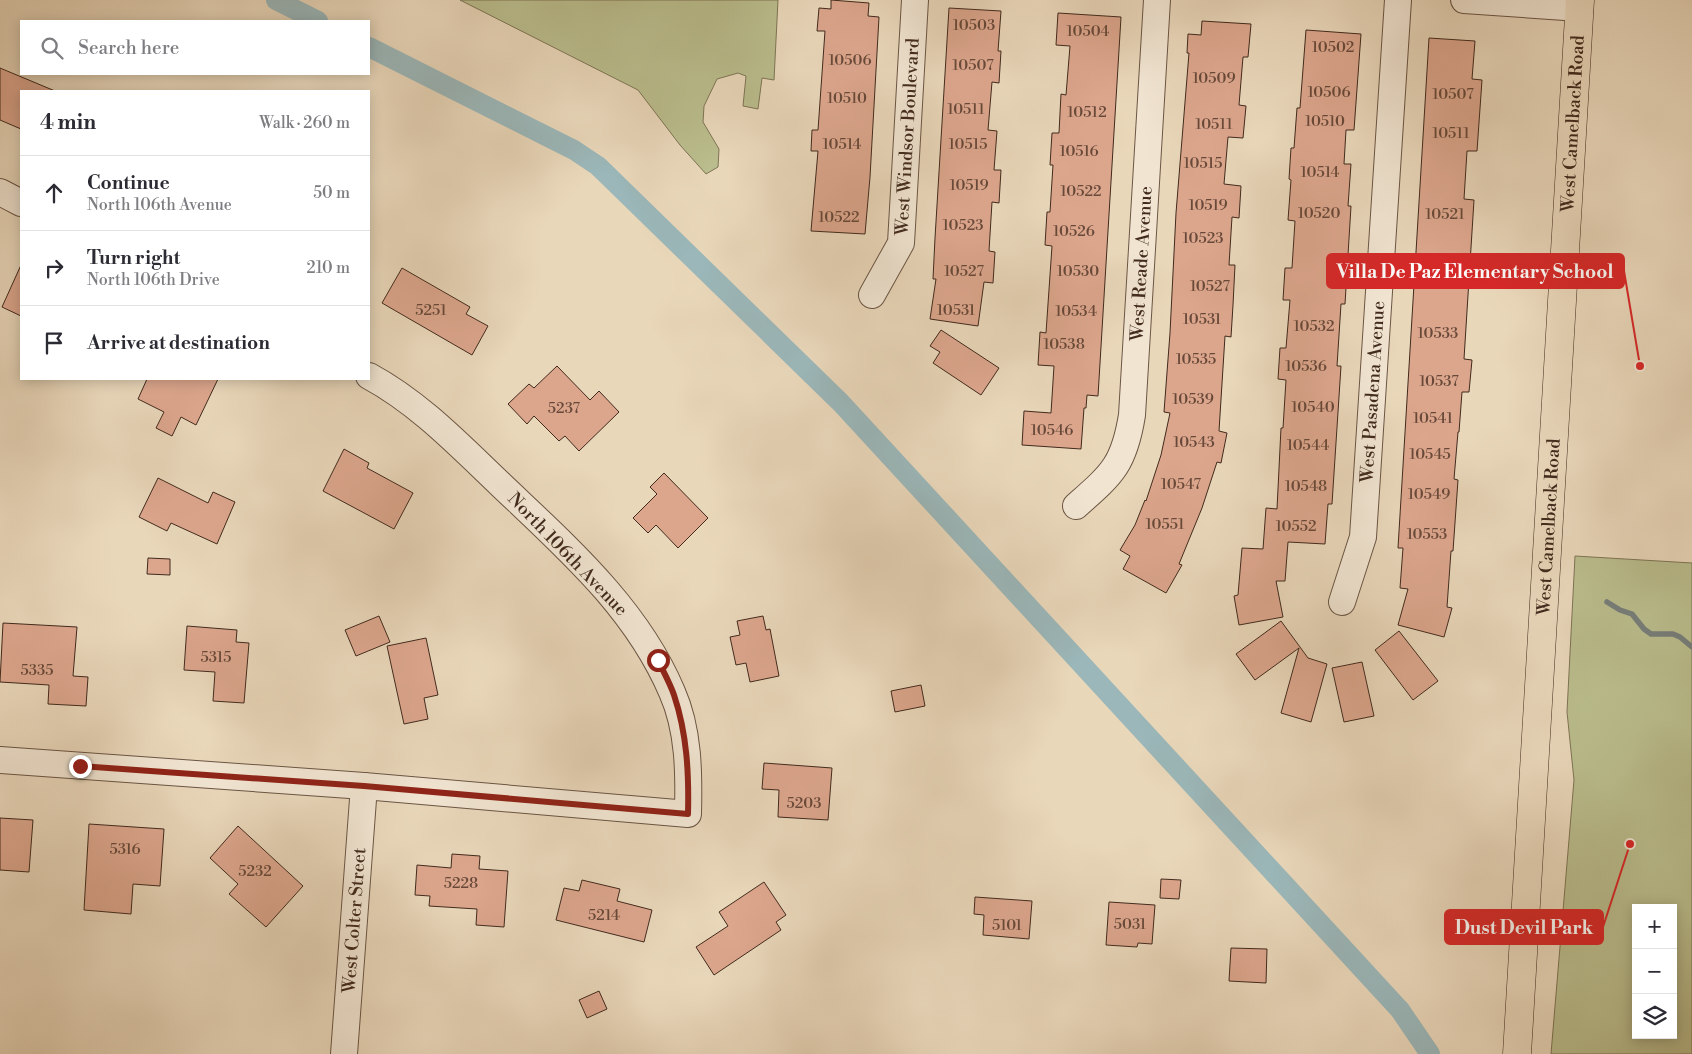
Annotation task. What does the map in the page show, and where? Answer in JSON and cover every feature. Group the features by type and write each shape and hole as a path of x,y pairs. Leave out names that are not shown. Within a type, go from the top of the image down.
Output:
{"main road":[{"name":"West Camelback Road","path":"1517,1054 1580,4"}],"street":[{"name":"West Windsor Boulevard","path":"872,295 901,244 915,0"},
{"name":"West Reade Avenue","path":"1076,506 1110,476 1121,458 1130,430 1157,0"},
{"name":"West Pasadena Avenue","path":"1342,602 1363,537 1398,0"},
{"path":"1464,0 1580,4"},
{"path":"0,192 20,202"},
{"name":"North 106th Avenue","path":"364,786 688,814 689,776 685,736 674,694 658,660 631,619 565,546 435,422 406,399 370,377"},
{"path":"0,760 364,786"},
{"name":"West Colter Street","path":"344,1054 364,786"}],"green space":[{"path":"460,0 778,0 774,80 762,78 758,109 743,106 746,76 738,73 717,79 704,106 703,122 719,149 718,167 706,174 680,145 638,90"},
{"path":"1575,556 1692,563 1692,1054 1551,1054 1574,780 1567,712"}],"building":[{"path":"831,0 869,3 868,16 879,17 865,234 811,231 818,151 811,151 812,130 818,130 825,31 817,31 819,8 831,9"},
{"path":"949,8 1001,11 998,51 1001,51 999,83 992,82 988,130 997,131 994,170 1001,170 999,203 992,202 989,251 995,252 993,283 984,282 978,326 930,319 936,279 933,279"},
{"path":"1058,13 1121,17 1098,396 1087,395 1086,408 1084,408 1081,449 1022,445 1024,411 1051,413 1054,366 1038,365 1040,332 1046,333 1052,246 1045,245 1047,212 1050,212 1053,165 1050,165 1052,133 1059,133 1061,94 1066,95 1070,46 1056,45"},
{"path":"1202,21 1251,24 1248,57 1243,57 1239,105 1246,106 1243,138 1228,137 1224,184 1241,186 1239,218 1232,217 1229,265 1235,265 1233,305 1231,337 1225,336 1219,431 1227,433 1221,463 1217,462 1202,508 1179,564 1182,565 1166,593 1123,569 1130,556 1120,550 1135,525 1146,501 1161,455 1170,413 1164,412 1176,213 1189,53 1187,53 1188,34 1201,35"},
{"path":"1306,30 1361,34 1354,130 1346,130 1344,164 1351,164 1348,206 1351,206 1345,304 1341,304 1337,366 1341,366 1332,504 1328,504 1325,544 1288,542 1285,581 1276,581 1283,617 1239,625 1234,596 1238,595 1242,548 1263,549 1266,508 1277,509 1281,428 1283,428 1286,380 1278,379 1280,348 1286,348 1290,300 1283,300 1285,268 1292,268 1295,221 1288,220 1291,180 1289,179 1297,108 1300,108"},
{"path":"1429,38 1475,41 1472,79 1482,80 1477,151 1467,151 1464,199 1474,200 1464,359 1472,360 1469,392 1462,392 1454,479 1458,480 1447,607 1452,608 1444,637 1398,625 1408,589 1400,588 1403,548 1398,548"},
{"path":"0,68 53,90 20,90 20,129 0,120"},
{"path":"20,267 20,316 2,307"},
{"path":"402,268 470,307 466,314 488,326 472,355 382,303"},
{"path":"941,330 999,368 981,395 933,363 940,352 930,346"},
{"path":"557,366 590,400 599,391 619,412 579,451 565,436 559,441 534,416 527,424 508,404 529,384 534,388"},
{"path":"147,380 218,380 196,425 181,417 172,436 156,428 164,412 138,399"},
{"path":"344,449 369,463 367,468 413,493 394,529 323,491"},
{"path":"664,473 708,518 678,548 656,525 648,533 633,518 657,494 650,487"},
{"path":"158,478 208,503 213,492 235,502 217,544 171,523 167,531 139,517"},
{"path":"148,558 170,559 170,575 147,574"},
{"path":"379,616 390,642 356,656 345,630"},
{"path":"763,616 766,630 770,629 779,676 750,682 746,663 736,665 730,637 740,635 737,621"},
{"path":"1281,621 1308,658 1327,664 1311,722 1281,713 1299,648 1255,680 1236,654"},
{"path":"3,623 77,627 73,676 88,677 86,706 48,704 49,685 0,682"},
{"path":"187,626 237,630 236,642 249,643 244,703 213,701 215,672 184,670"},
{"path":"1399,631 1438,681 1413,700 1375,650"},
{"path":"426,638 438,695 424,698 428,719 404,724 387,646"},
{"path":"1362,662 1374,716 1344,722 1332,668"},
{"path":"921,685 925,706 895,712 891,691"},
{"path":"764,763 832,768 828,820 778,817 779,790 762,789"},
{"path":"0,818 33,820 29,872 0,870"},
{"path":"89,824 164,829 160,886 133,884 131,914 84,910"},
{"path":"238,826 303,886 266,927 229,894 238,884 210,858"},
{"path":"452,854 480,856 479,869 508,871 504,927 476,925 477,909 429,906 430,896 415,895 417,865 451,868"},
{"path":"1161,879 1181,880 1179,899 1160,898"},
{"path":"582,880 620,889 617,901 652,910 644,942 556,920 564,888 579,891"},
{"path":"764,882 786,915 776,922 781,930 714,975 696,947 728,926 719,912"},
{"path":"975,897 1032,901 1029,939 983,935 984,915 974,914"},
{"path":"1109,902 1155,905 1152,944 1138,943 1137,947 1106,945"},
{"path":"1231,948 1267,949 1266,983 1229,981"},
{"path":"599,991 607,1009 587,1018 579,1000"}],"waterway":[{"path":"276,0 316,20"},
{"path":"370,48 574,150 598,166 841,403 1400,1010 1430,1054"},
{"path":"1607,602 1620,610 1632,614 1644,629 1651,634 1673,634 1692,647"}],"place":[{"name":"Villa De Paz Elementary School","path":"1640,366"},
{"name":"Dust Devil Park","path":"1630,844"}],"route":[{"path":"80,766 364,786 688,814 689,776 685,736 674,694 658,660"}]}
